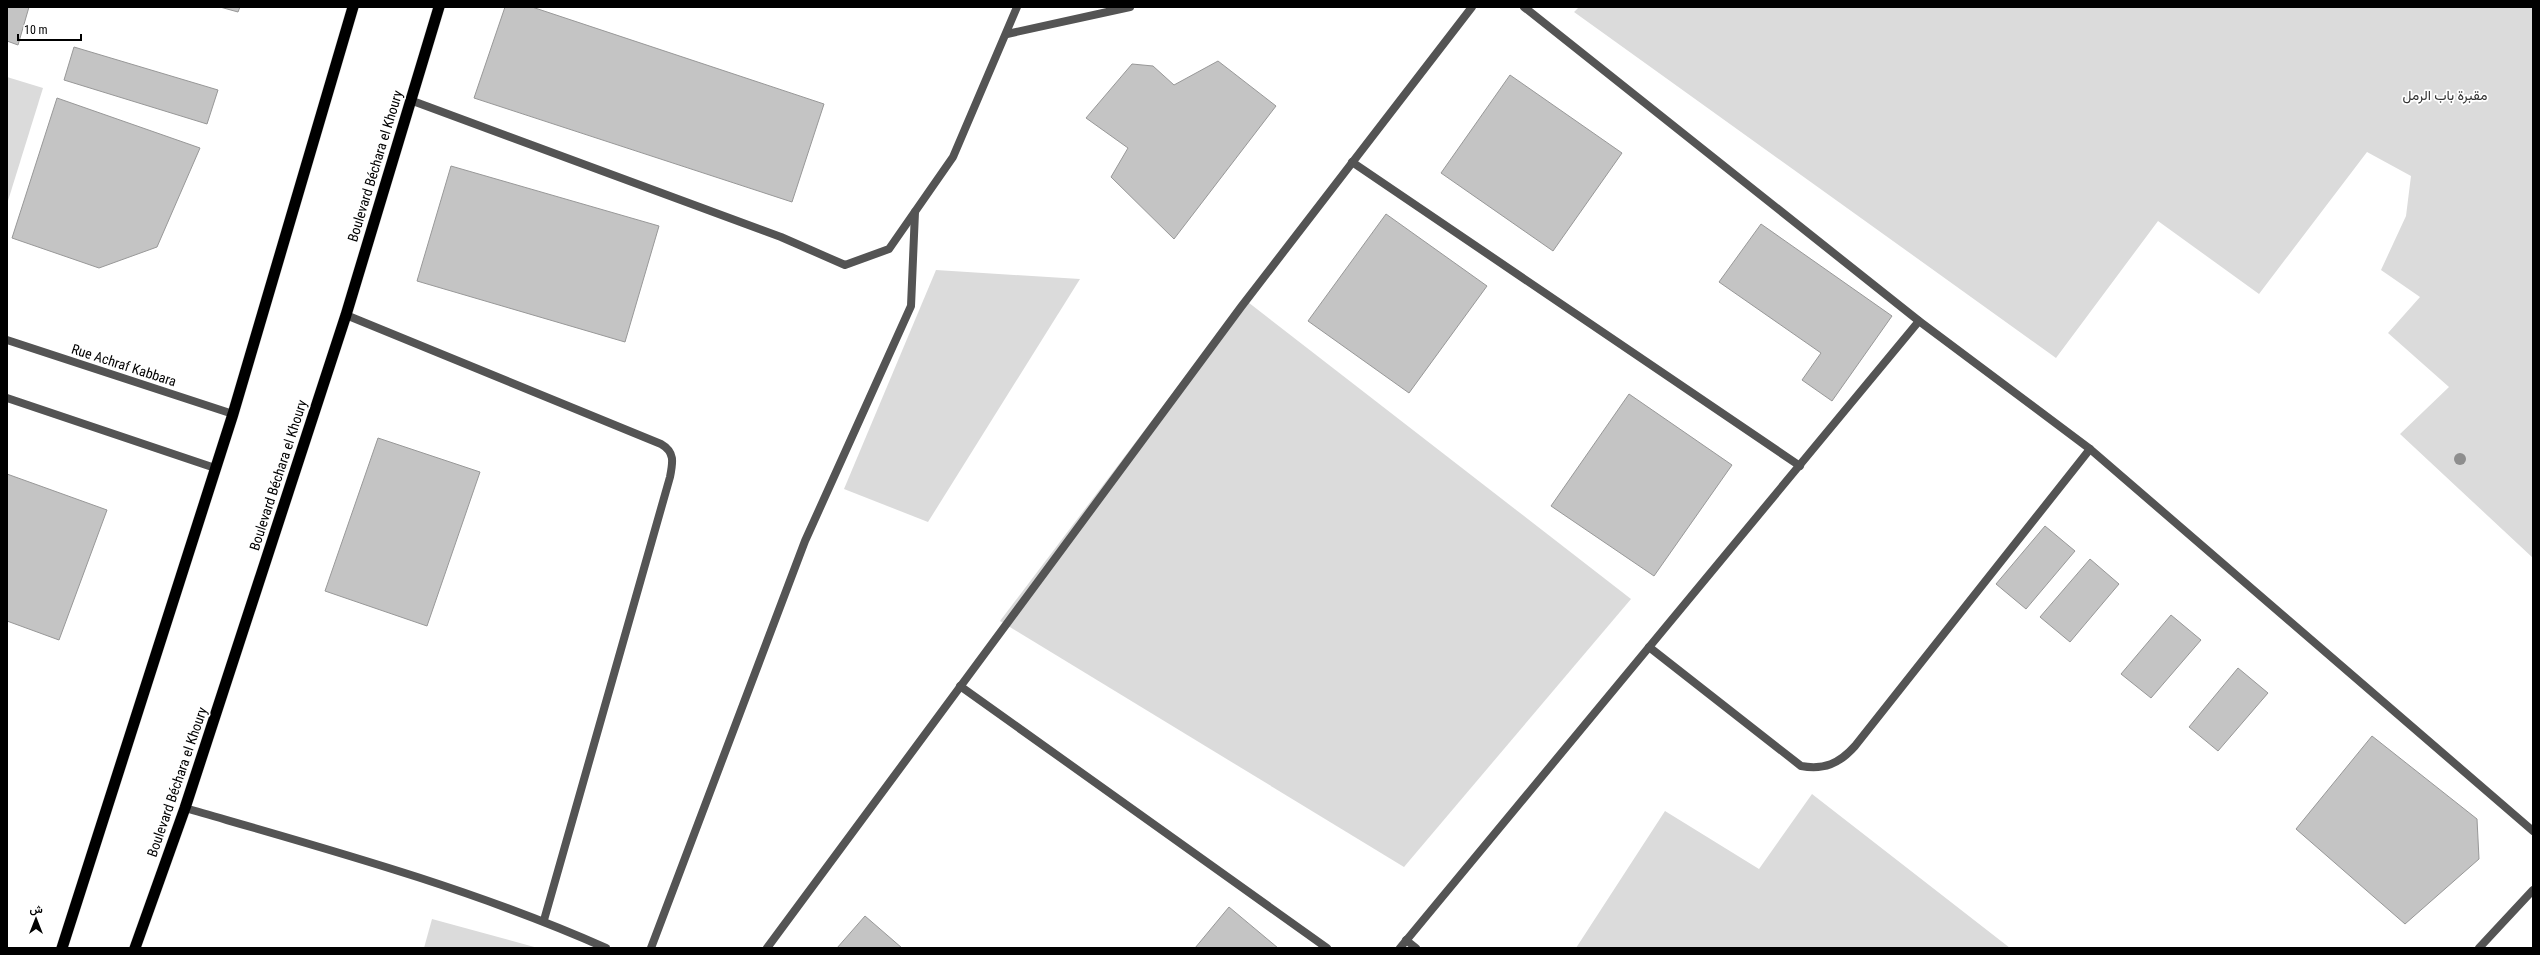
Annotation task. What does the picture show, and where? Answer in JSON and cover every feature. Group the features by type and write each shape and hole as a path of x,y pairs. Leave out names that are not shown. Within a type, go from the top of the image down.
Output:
{"highway":[{"path":"62,948 233,414 353,7"},
{"name":"Boulevard Béchara el Khoury","path":"135,948 185,808 346,315 439,7"}],"street":[{"path":"410,100 781,237 845,265 889,249 953,157 1007,34 1017,7"},
{"path":"1007,34 1130,7"},
{"path":"767,948 1241,307 1472,7"},
{"path":"1524,7 1920,321 2090,449 2533,831"},
{"path":"1352,162 1800,466"},
{"path":"651,948 805,541 911,306 915,212"},
{"path":"346,315 657,442 669,448 673,457 670,477 544,920"},
{"path":"1400,948 1920,321"},
{"name":"Rue Achraf Kabbara","path":"7,340 233,414"},
{"path":"7,398 215,468"},
{"path":"1650,647 1800,766 1823,768 1847,755 1855,746 2090,449"},
{"path":"960,686 1327,948"},
{"path":"185,808 343,854 544,920 606,948"},
{"path":"2479,948 2533,890"},
{"path":"1406,940 1416,948"}],"green space":[{"name":"مقبرة باب الرمل","path":"1579,7 2533,7 2533,558 2400,434 2449,387 2388,333 2420,297 2381,270 2406,216 2411,176 2367,152 2259,294 2158,221 2056,358 1574,12"},
{"path":"7,77 43,88 7,204"},
{"path":"936,270 1080,279 928,522 844,489"},
{"path":"1244,299 1631,599 1404,867 1000,621"},
{"path":"1812,794 2010,948 1576,948 1665,811 1759,869"},
{"path":"432,919 538,948 424,948"}],"building":[{"path":"7,7 29,7 18,45 7,41"},
{"path":"220,7 240,7 238,12"},
{"path":"505,7 532,7 824,104 792,202 474,98"},
{"path":"74,47 218,90 207,124 64,80"},
{"path":"1218,61 1276,106 1174,239 1111,177 1128,148 1086,118 1132,64 1153,66 1174,85"},
{"path":"1510,75 1622,153 1553,251 1441,173"},
{"path":"57,98 200,148 157,247 99,268 12,238"},
{"path":"451,166 659,226 625,342 417,281"},
{"path":"1386,214 1487,286 1409,393 1308,321"},
{"path":"1761,224 1892,316 1832,401 1802,380 1821,353 1719,282"},
{"path":"1629,394 1732,465 1654,576 1551,506"},
{"path":"378,438 480,472 427,626 325,591"},
{"path":"7,474 107,510 59,640 7,621"},
{"path":"2045,526 2075,551 2026,609 1996,584"},
{"path":"2090,559 2119,584 2070,642 2040,617"},
{"path":"2171,615 2201,640 2151,698 2121,674"},
{"path":"2238,668 2268,693 2218,751 2189,727"},
{"path":"2372,736 2477,819 2479,859 2405,924 2296,829"},
{"path":"1229,907 1278,948 1195,948"},
{"path":"865,916 902,948 837,948"}]}
